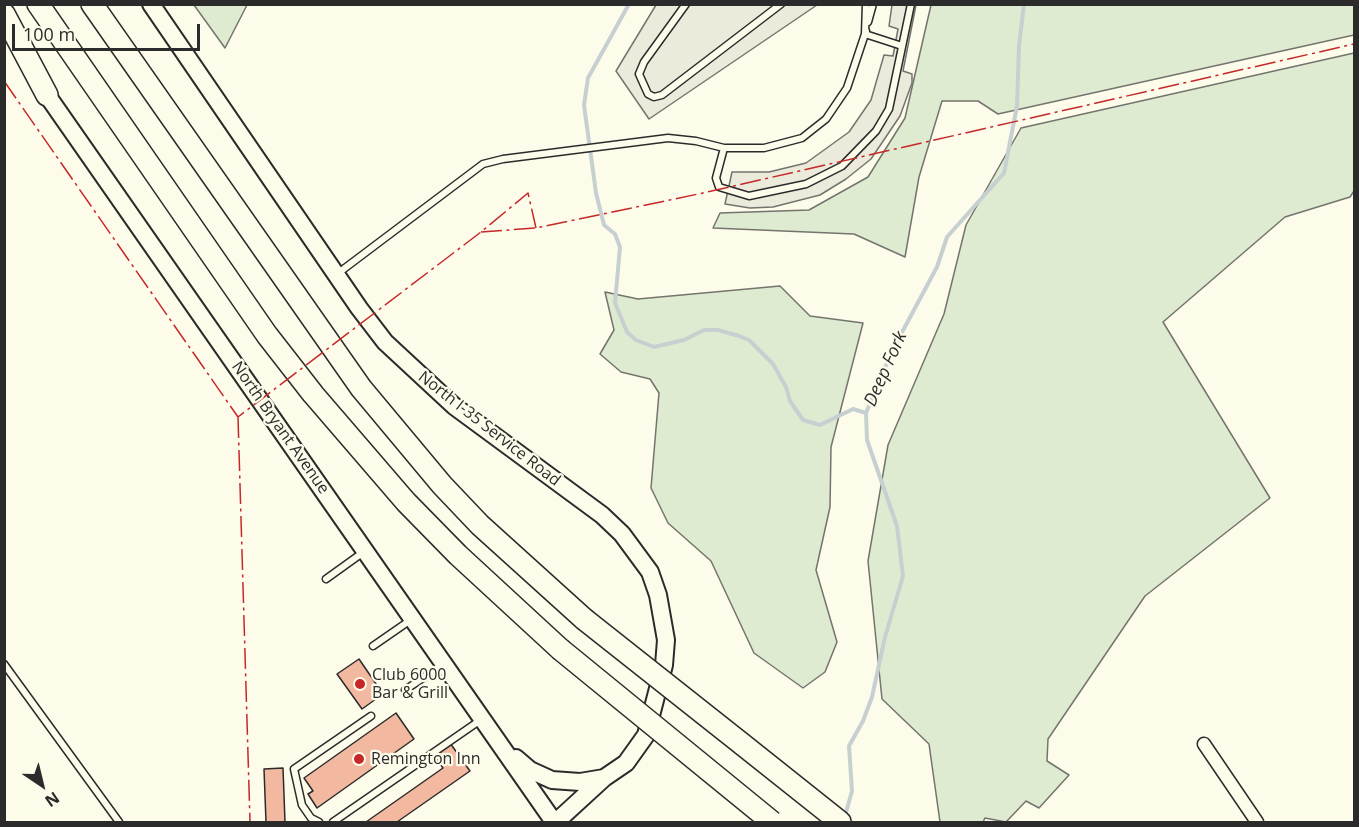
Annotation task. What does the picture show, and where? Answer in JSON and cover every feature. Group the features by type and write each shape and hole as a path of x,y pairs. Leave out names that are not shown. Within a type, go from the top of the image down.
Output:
{"highway":[{"path":"38,4 267,334 313,394 413,510 560,649 772,822"},
{"path":"92,4 361,388 457,501 516,559 584,620 840,822"},
{"path":"4,14 47,95"}],"main road":[{"name":"North I-35 Service Road","path":"151,4 385,342 418,376 454,406 602,515 622,534 650,572 663,616 666,640 664,665 646,735 626,763 604,778 555,822"},
{"name":"North Bryant Avenue","path":"4,34 555,822"},
{"path":"496,738 522,764 541,776 568,782 604,778"}],"street":[{"path":"1204,744 1257,822"}],"lane":[{"path":"686,4 644,62 639,74 648,94 654,98 662,95 781,4"},
{"path":"865,34 866,4"},
{"path":"336,274 483,164 668,138 696,141 724,148 764,148 802,138 826,119 847,88 873,4"},
{"path":"724,148 716,178 719,187 749,196 825,177 842,166 860,150 889,109 910,4"},
{"path":"865,34 902,46"},
{"path":"326,579 365,551"},
{"path":"373,646 412,619"},
{"path":"4,664 119,822"},
{"path":"405,690 444,664"},
{"path":"319,822 311,818 302,805 294,769 371,716"},
{"path":"333,822 482,718"}],"green space":[{"path":"194,5 247,5 225,48"},
{"path":"931,5 1354,5 1354,35 998,114 978,101 942,101 919,177 905,257 854,234 713,228 720,213 809,210 868,177 905,118"},
{"path":"1354,53 1354,191 1350,197 1285,217 1163,322 1270,498 1145,596 1048,739 1047,761 1069,775 1039,808 1026,801 1006,822 985,818 983,822 940,822 929,744 882,699 868,561 888,445 944,314 966,225 1021,128"},
{"path":"780,286 810,316 863,323 831,447 830,507 816,570 837,642 825,672 803,688 754,653 711,561 668,523 651,488 659,393 650,379 621,372 600,354 614,330 605,292 638,299"}],"shaded area":[{"path":"656,5 817,5 649,119 616,71"},
{"path":"892,5 916,5 903,71 912,74 912,83 900,116 871,159 846,179 820,195 773,207 750,208 725,204 732,172 769,172 806,163 849,132 871,100 884,55 893,56 898,29 889,26"}],"building":[{"name":"Club 6000 Bar & Grill","path":"359,659 383,694 362,709 337,674"},
{"name":"Remington Inn","path":"396,713 414,739 317,808 308,794 313,791 304,778"},
{"name":"Remington Inn","path":"450,743 470,771 397,822 366,822 443,768 433,754"},
{"path":"283,768 285,822 266,822 264,769"}],"waterway":[{"path":"629,4 588,78 584,105 596,193 604,225 615,234 620,247 615,303 627,332 636,340 654,347 684,340 704,330 718,330 739,336 749,340 773,364 786,387 790,401 803,420 820,425 853,409 866,413"},
{"name":"Deep Fork","path":"845,816 852,791 849,746 863,721 872,697 885,637 903,576 897,526 867,440 866,413 892,351 937,267 947,237 1004,173 1017,106 1019,46 1024,4"}],"power":[{"path":"481,232 536,228 703,193 1354,44"},
{"path":"4,81 238,417 481,232 528,193 536,228"},
{"path":"238,417 250,822"}],"place":[{"name":"Club 6000 Bar & Grill","path":"360,684"},
{"name":"Remington Inn","path":"359,759"}]}
